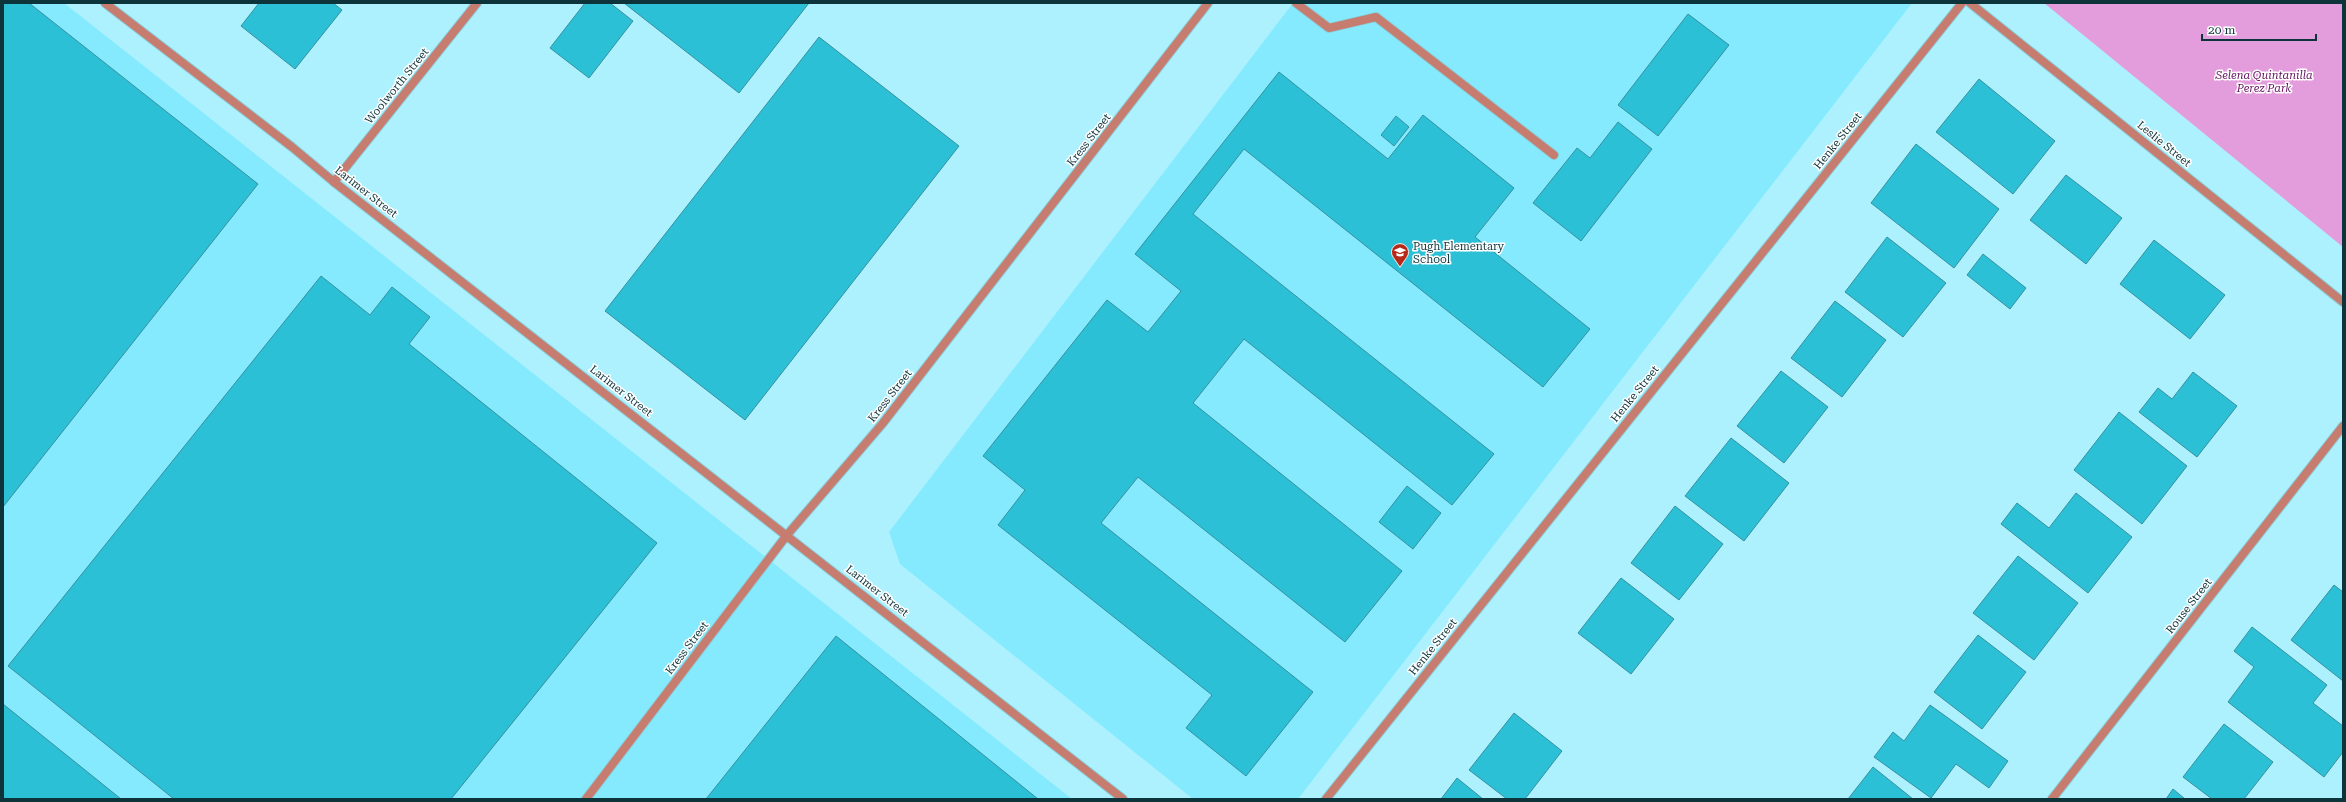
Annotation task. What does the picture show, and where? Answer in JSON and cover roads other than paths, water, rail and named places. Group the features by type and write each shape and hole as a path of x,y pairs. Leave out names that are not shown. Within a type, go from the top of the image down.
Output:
{"street":[{"name":"Larimer Street","path":"105,3 292,147 334,182 787,534 1123,799"},
{"name":"Woolworth Street","path":"334,182 477,3"},
{"name":"Kress Street","path":"586,799 787,534 883,423 1208,3"},
{"path":"1296,3 1329,28 1376,17 1554,155"},
{"name":"Henke Street","path":"1326,799 1962,3"},
{"name":"Leslie Street","path":"1970,3 2343,302"},
{"name":"Rouse Street","path":"2052,799 2343,426"}],"place":[{"name":"Pugh Elementary School","path":"1400,267"}],"park label":[{"name":"Selena Quintanilla Perez Park","path":"2264,81"}]}
